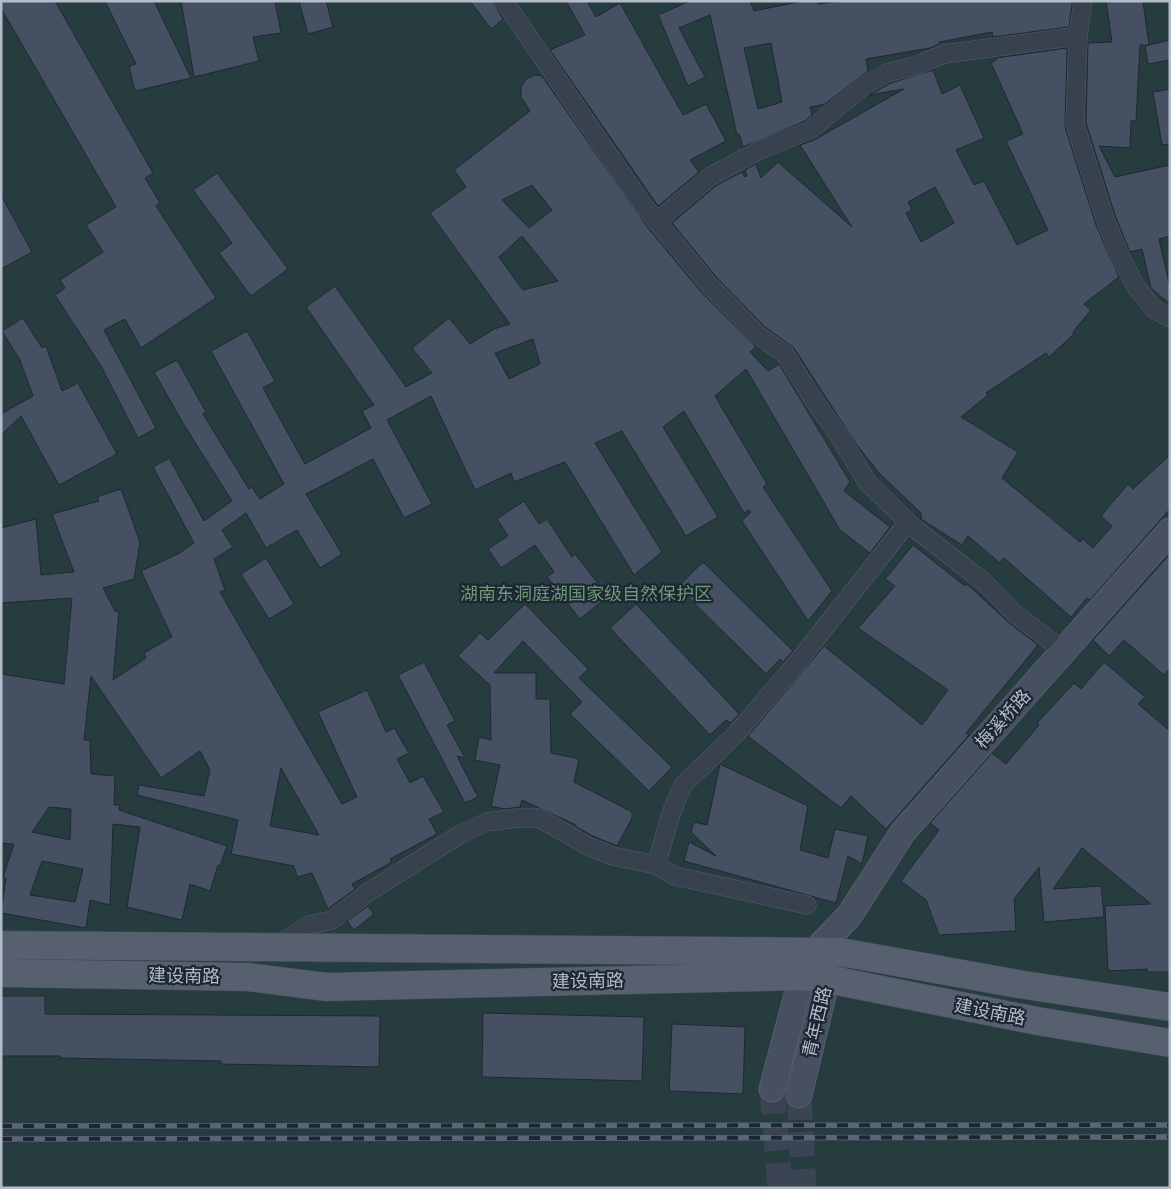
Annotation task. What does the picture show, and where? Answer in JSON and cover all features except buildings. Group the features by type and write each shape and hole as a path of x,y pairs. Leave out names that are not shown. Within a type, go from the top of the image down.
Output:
{"main road":[{"name":"梅溪桥路","path":"828,952 902,832 1170,531"},
{"name":"建设南路","path":"1,945 828,952 1170,1007"},
{"name":"青年西路","path":"772,1089 814,978 828,952"},
{"name":"建设南路","path":"1,973 248,976 327,987 814,978 1037,1021 1170,1043"},
{"name":"青年西路","path":"799,1095 814,978"}],"street":[{"path":"504,1 585,118 608,158 656,222 710,286 758,335 785,354 813,399 840,436 867,482 908,522 985,583 1015,614 1064,650"},
{"path":"1083,1 1078,36 1076,124 1106,222 1123,262 1137,288 1154,310 1170,318"},
{"path":"656,222 711,176 764,148 810,130 865,85 887,72 915,66 944,54 1078,36"},
{"path":"656,865 672,811 683,785 736,733 796,664 908,522"},
{"path":"273,947 299,934 309,926 332,920 367,893 459,835 487,822 516,818 539,818 588,846 612,856 656,865 675,876 807,906"}],"green space":[{"name":"湖南东洞庭湖国家级自然保护区","path":"1,1 1170,1 1170,1188 1,1188"}],"tunnel":[{"path":"772,1089 780,1188"},
{"path":"799,1095 804,1188"}],"railway":[{"path":"1,1126 1170,1125"},
{"path":"1,1139 1170,1137"}]}
